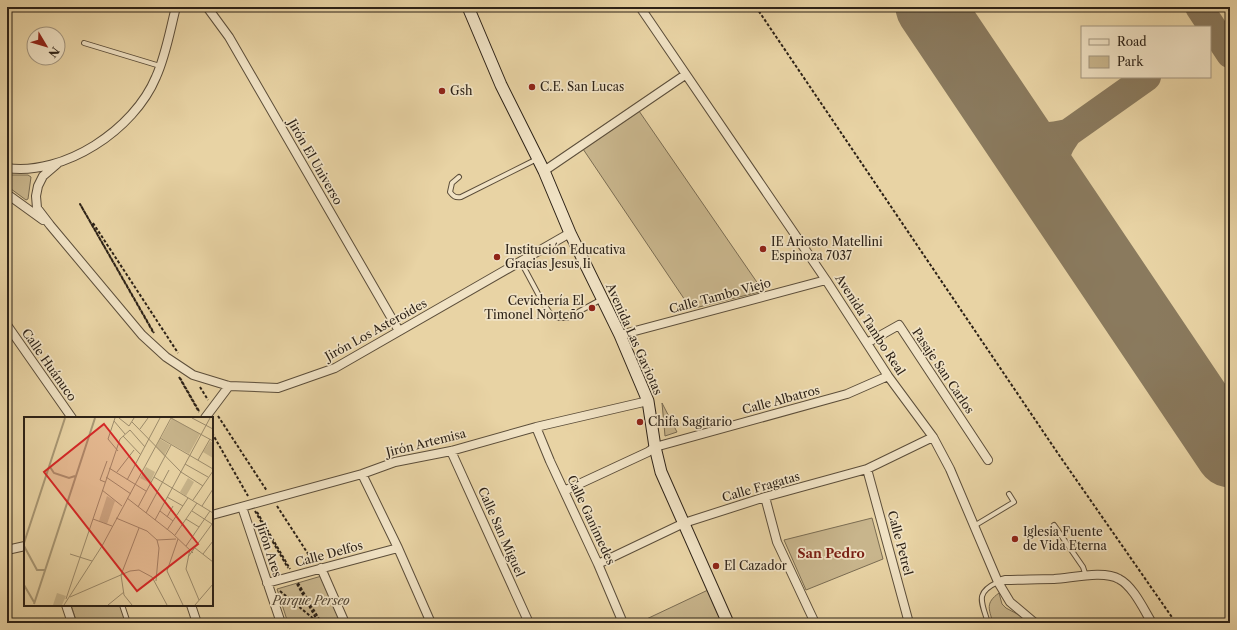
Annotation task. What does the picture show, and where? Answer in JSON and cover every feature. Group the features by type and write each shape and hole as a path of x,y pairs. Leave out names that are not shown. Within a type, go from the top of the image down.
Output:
{"street":[{"path":"7,168 38,168 57,164 86,151 106,138 125,122 143,100 156,78 176,7"},
{"name":"Jirón El Universo","path":"207,7 228,37 399,331"},
{"name":"Avenida Las Gaviotas","path":"468,7 501,85 544,171 570,233 620,335 648,401 655,447 661,472 708,582 728,623"},
{"name":"Avenida Tambo Real","path":"640,7 826,280 888,376 933,437 950,468 998,582 1010,602 1036,623"},
{"path":"544,171 686,75"},
{"path":"50,226 37,208 36,196 38,186 43,176 57,164"},
{"path":"7,194 50,226"},
{"name":"Jirón Los Asteroides","path":"50,226 147,339 166,357 193,375 229,386 278,388 335,368 570,233"},
{"name":"Calle Tambo Viejo","path":"620,335 826,280"},
{"name":"Calle Huánuco","path":"7,325 71,417"},
{"name":"Pasaje San Carlos","path":"867,343 899,325 988,460"},
{"name":"Calle Albatros","path":"564,491 648,452 655,447 847,394 888,376"},
{"path":"205,417 229,386"},
{"name":"Jirón Artemisa","path":"213,515 362,474 395,462 451,451 536,427 648,401"},
{"name":"Calle Ganímedes","path":"536,427 623,623"},
{"name":"Calle Fragatas","path":"598,564 684,523 765,497 867,469 933,437"},
{"name":"Calle San Miguel","path":"451,451 529,623"},
{"name":"Calle Petrel","path":"867,469 909,623"},
{"path":"362,474 432,623"},
{"path":"765,497 777,542 815,623"},
{"name":"Jirón Ares","path":"242,507 281,623"},
{"path":"7,550 24,546"},
{"name":"Calle Delfos","path":"267,583 318,566 398,548"},
{"path":"318,566 345,623"},
{"path":"998,582 1004,580 1108,576 1119,579 1130,589 1152,623"},
{"path":"66,606 72,623"},
{"path":"191,606 197,623"}],"lane":[{"path":"84,43 160,66"},
{"path":"459,177 452,183 450,192 452,196 456,198 461,197 538,159"},
{"path":"521,262 543,303 550,313 558,318 567,318 602,299"},
{"path":"974,526 1014,502 1009,494"},
{"path":"1054,525 1083,567 1086,576"},
{"path":"988,623 981,595 985,589 998,582"},
{"path":"122,606 128,623"}],"path":[{"path":"756,7 1050,442 1176,623"},
{"path":"155,335 80,204 180,357"},
{"path":"179,377 203,417"},
{"path":"197,384 210,403"},
{"path":"215,410 271,496"},
{"path":"213,436 247,497"},
{"path":"213,436 252,502"},
{"path":"276,503 318,566"},
{"path":"255,510 291,572"},
{"path":"313,623 317,620 295,578 319,620 323,620 327,623"},
{"path":"279,590 315,620"}],"green space":[{"path":"639,111 763,291 691,309 583,149"},
{"path":"7,175 28,175 31,177 28,199 26,200 7,186"},
{"path":"662,403 677,432 665,436"},
{"path":"872,518 883,559 806,590 784,540"},
{"name":"Parque Perseo","path":"325,575 345,623 288,623 277,589"},
{"path":"708,590 724,623 638,623"},
{"path":"999,593 1002,604 1028,623 993,623 989,606 992,600"},
{"path":"71,606 120,606 126,623 77,623"}],"taxiway":[{"path":"1199,7 1230,54"},
{"path":"1051,185 1053,164 1057,151 1068,133 1146,78"},
{"path":"1006,119 1022,130 1035,135 1049,136 1068,133"}],"runway":[{"path":"930,7 1230,453"}],"place":[{"name":"C.E. San Lucas","path":"532,87"},
{"name":"Gsh","path":"442,91"},
{"name":"IE Ariosto Matellini Espinoza 7037","path":"763,249"},
{"name":"Institución Educativa Gracias Jesus Ii","path":"497,257"},
{"name":"Cevichería El Timonel Norteño","path":"592,308"},
{"name":"Chifa Sagitario","path":"640,422"},
{"name":"Iglesia Fuente de Vida Eterna","path":"1015,539"},
{"name":"El Cazador","path":"716,566"}],"district":[{"name":"San Pedro","path":"831,553"}]}
